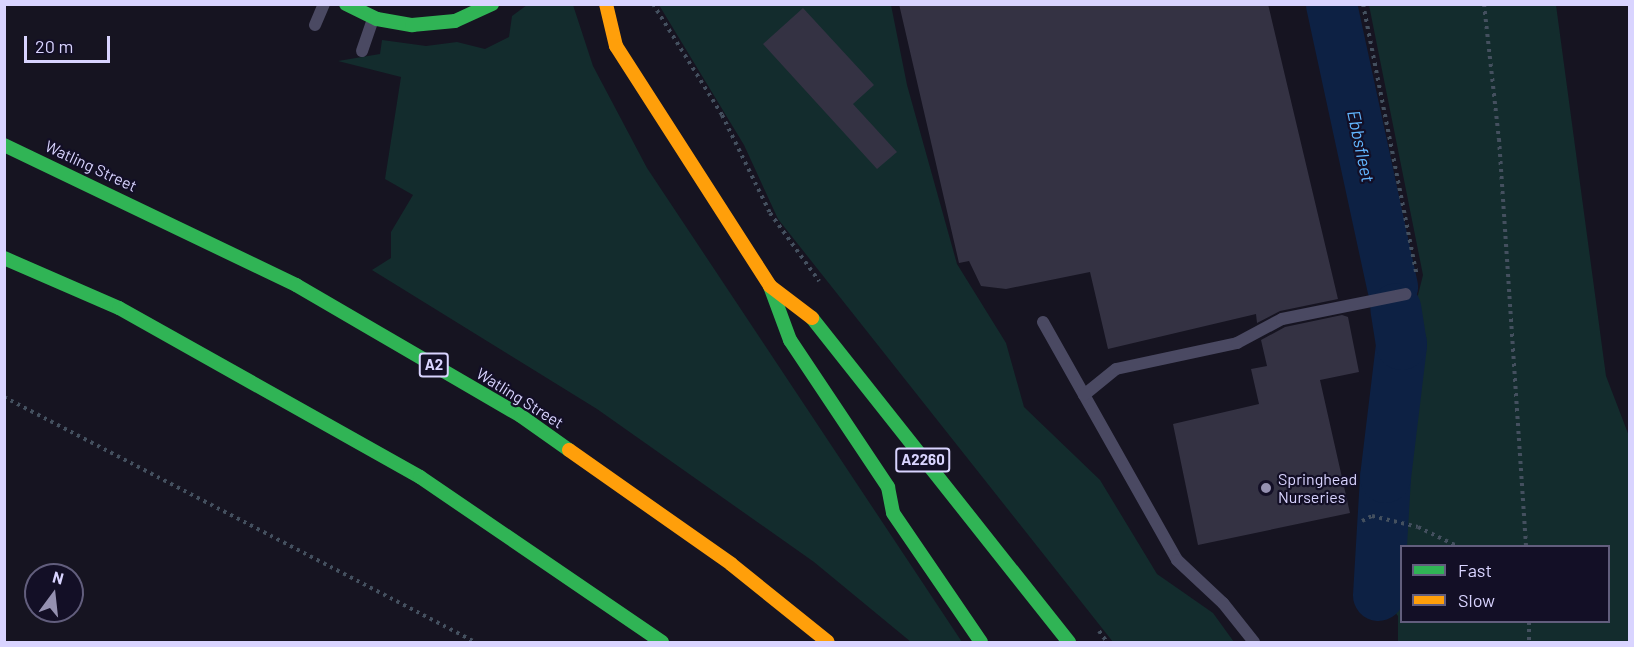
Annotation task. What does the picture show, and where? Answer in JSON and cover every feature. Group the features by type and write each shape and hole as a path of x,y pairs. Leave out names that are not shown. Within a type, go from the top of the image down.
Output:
{"main road":[{"path":"346,4 374,18 412,25 443,23 492,4"},
{"name":"A2260","path":"606,4 616,46 770,286 812,317 1069,642"},
{"name":"Watling Street","path":"4,145 296,285 521,416 722,558 828,642"},
{"path":"4,258 119,308 420,477 662,642"},
{"path":"770,286 789,340 888,488 908,504"},
{"path":"888,488 893,513 981,642"}],"lane":[{"path":"315,25 324,4"},
{"path":"362,51 374,18"},
{"path":"1084,395 1116,369 1238,343 1282,319 1367,304 1406,294"},
{"path":"1043,322 1177,561 1223,603 1254,642"}],"path":[{"path":"653,4 722,115 778,227 826,290"},
{"path":"1363,4 1417,272 1406,294"},
{"path":"1484,4 1499,139 1526,545"},
{"path":"4,397 475,642"},
{"path":"1362,521 1370,516 1430,532 1455,545"},
{"path":"1529,623 1530,642"},
{"path":"1095,627 1107,642"}],"green space":[{"path":"527,5 573,5 593,66 647,168 962,642 911,642 814,562 597,409 372,270 391,258 391,232 413,195 385,179 401,77 338,61 380,54 382,40 426,46 457,42 485,49 509,37 512,16"},
{"path":"659,5 891,5 907,85 957,264 1006,343 1024,407 1100,480 1157,574 1213,613 1234,642 1113,642 778,219 744,145"},
{"path":"1369,5 1556,5 1606,376 1629,436 1629,642 1398,642 1398,616 1391,607 1371,604 1370,597 1361,597 1362,580 1356,577 1374,520 1409,525 1373,510 1378,509 1379,370 1373,313 1417,299 1423,275"}],"building":[{"path":"899,4 1268,4 1338,299 1280,311 1257,323 1256,314 1108,349 1090,272 1006,289 981,286 969,261 959,263"},
{"path":"803,8 874,85 853,104 897,152 877,169 763,44"},
{"name":"Springhead Nurseries","path":"1342,315 1348,317 1359,372 1320,380 1350,513 1198,545 1173,424 1259,404 1251,369 1267,366 1261,340 1285,327"}],"waterway":[{"name":"Ebbsfleet","path":"1331,4 1392,287"},
{"name":"Ebbsfleet","path":"1378,595 1385,477 1401,344 1395,308"}],"traffic: fast":[{"path":"346,4 377,19 412,25 455,21 492,4"},
{"path":"4,145 296,285 521,416 569,450"},
{"path":"4,258 119,308 420,477 662,642"},
{"path":"770,286 790,340 888,487 893,513 981,642"},
{"path":"812,318 1069,642"}],"traffic: slow":[{"path":"606,4 616,46 770,286 812,318"},
{"path":"569,450 731,564 828,642"}],"place":[{"name":"Springhead Nurseries","path":"1266,488"}]}
